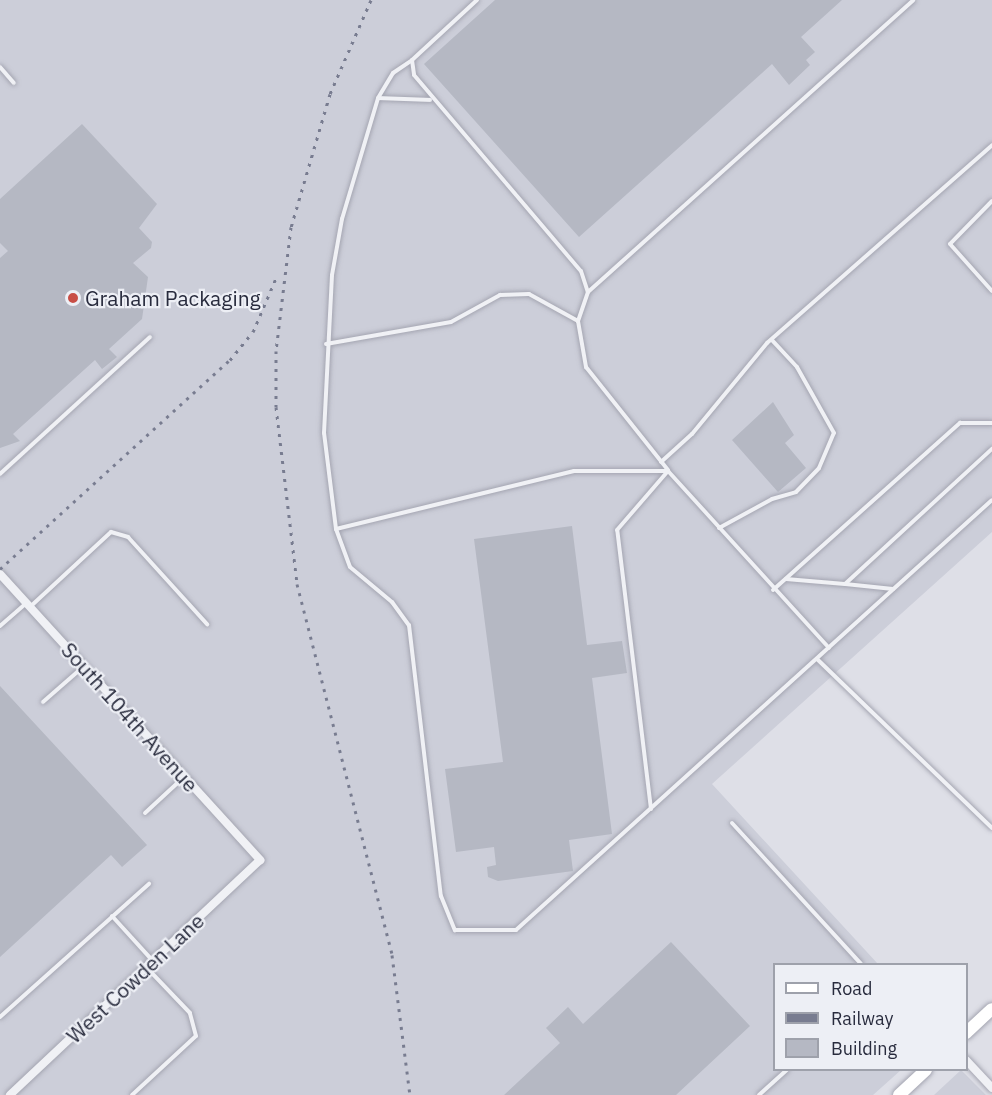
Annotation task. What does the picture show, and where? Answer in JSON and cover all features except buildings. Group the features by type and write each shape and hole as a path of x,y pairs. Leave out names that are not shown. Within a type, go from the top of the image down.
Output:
{"main road":[{"path":"968,1031 992,1009"},
{"path":"899,1095 925,1071"}],"street":[{"name":"South 104th Avenue","path":"0,574 261,860"},
{"name":"West Cowden Lane","path":"10,1095 261,860"},
{"path":"968,1062 992,1088"}],"lane":[{"path":"477,0 412,60 393,73 378,98 342,219 326,344 324,433 336,529 350,567 392,602 409,625 441,896 455,930 516,930 992,500"},
{"path":"829,648 668,471 586,367 578,321 588,292 913,0"},
{"path":"412,60 431,100 551,233 581,271 588,292"},
{"path":"0,67 14,82"},
{"path":"378,98 406,95 431,100"},
{"path":"661,462 692,434 772,340 992,145"},
{"path":"992,201 950,243 992,291"},
{"path":"326,344 451,322 500,295 529,294 578,321"},
{"path":"0,474 150,337"},
{"path":"719,528 772,499 796,492 819,468 834,433 797,367 772,340"},
{"path":"774,590 960,423 992,423"},
{"path":"845,584 992,449"},
{"path":"336,529 574,471 668,471"},
{"path":"651,810 617,530 668,471"},
{"path":"0,626 28,605 111,532 128,537 207,624"},
{"path":"786,579 893,589"},
{"path":"817,659 992,828"},
{"path":"43,702 84,666"},
{"path":"145,813 184,777"},
{"path":"732,823 860,963"},
{"path":"0,1017 149,884"},
{"path":"112,916 190,1013 196,1036 132,1095"},
{"path":"759,1095 786,1071"}],"shaded area":[{"path":"0,0 992,0 992,532 712,784 877,963 773,963 773,1071 900,1071 873,1095 0,1095"},
{"path":"962,1071 986,1095 934,1095"}],"railway":[{"path":"371,0 330,94 291,227 276,351 276,407 297,584 392,955 410,1095"},
{"path":"0,569 230,360 253,332 276,278"}],"place":[{"name":"Graham Packaging","path":"73,298"}]}
